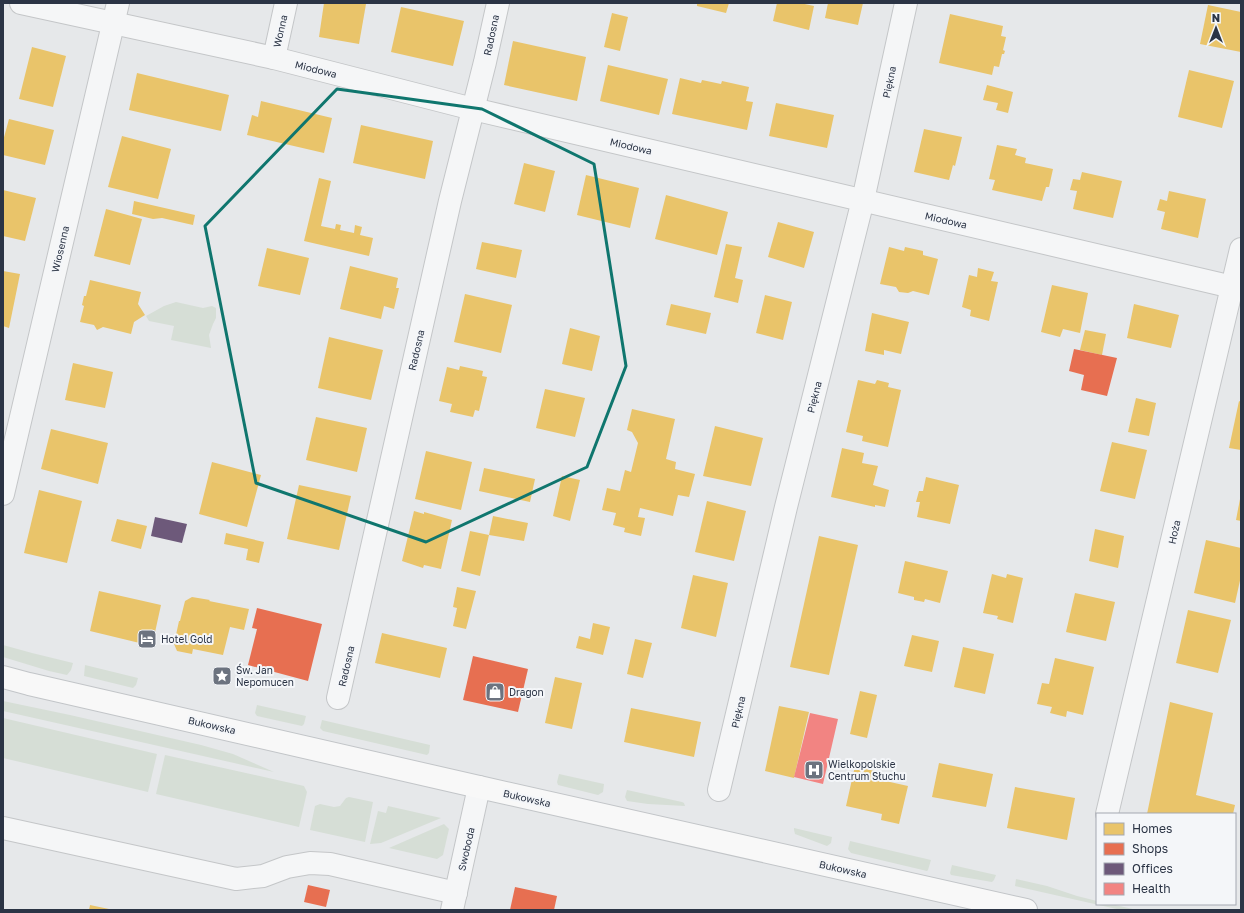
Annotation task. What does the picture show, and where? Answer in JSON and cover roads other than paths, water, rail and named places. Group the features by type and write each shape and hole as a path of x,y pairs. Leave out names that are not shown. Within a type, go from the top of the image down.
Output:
{"main road":[{"name":"Bukowska","path":"3,677 479,787 1026,910"},
{"name":"Bukowska","path":"3,684 29,684"}],"street":[{"name":"Miodowa","path":"21,3 274,58 473,108 1236,288"},
{"name":"Wiosenna","path":"3,494 118,3"},
{"name":"Wonna","path":"274,58 286,3"},
{"name":"Radosna","path":"338,698 450,201 485,62 498,3"},
{"name":"Piękna","path":"719,790 786,506 863,200 906,3"},
{"name":"Hoża","path":"1107,813 1236,288 1241,250"},
{"name":"Swoboda","path":"454,901 479,787"},
{"path":"3,828 236,879 263,876 288,867 310,863 330,864 454,901"}],"place":[{"name":"Hotel Gold","path":"147,639"},
{"name":"Św. Jan Nepomucen","path":"222,676"},
{"name":"Dragon","path":"495,692"},
{"name":"Wielkopolskie Centrum Słuchu","path":"814,770"}]}
